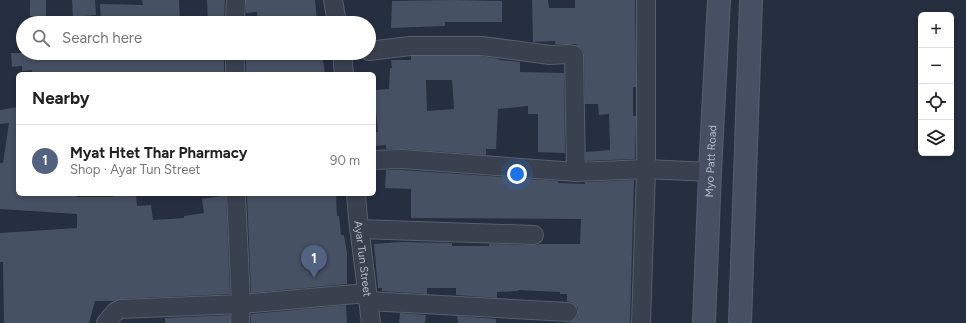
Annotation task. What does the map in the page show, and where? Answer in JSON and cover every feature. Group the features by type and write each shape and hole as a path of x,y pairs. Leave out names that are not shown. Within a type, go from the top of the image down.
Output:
{"main road":[{"name":"Myo Patt Road","path":"704,323 719,0"},
{"path":"740,323 751,0"}],"street":[{"path":"235,16 236,0"},
{"path":"333,0 336,16"},
{"path":"641,323 646,169 646,0"},
{"path":"376,50 410,46 482,46 550,55 574,55 576,172"},
{"path":"234,72 235,60"},
{"path":"343,60 344,72"},
{"path":"376,160 402,159 576,172 646,169 710,172"},
{"path":"236,196 241,304 240,323"},
{"name":"Ayar Tun Street","path":"356,196 371,323"},
{"path":"359,229 534,235"},
{"path":"106,323 115,312 121,309 368,297 568,312"}],"building":[{"path":"30,0 46,0 46,16 30,16"},
{"path":"72,0 95,0 96,15 73,16"},
{"path":"142,0 179,0 180,16 101,16 100,4 143,5"},
{"path":"207,0 225,0 224,16 208,16"},
{"path":"246,0 315,0 317,16 257,16 257,12 246,13"},
{"path":"532,0 548,0 549,8 575,8 575,0 635,0 636,87 633,87 633,116 636,116 635,159 586,161 586,152 610,150 609,114 599,115 598,104 585,104 584,55 583,50 580,47 576,44 555,44 555,41 533,42"},
{"path":"392,1 502,1 502,22 445,22 445,26 391,28"},
{"path":"11,53 16,53 16,60 224,60 224,72 32,72 32,70 22,71 22,66 12,67"},
{"path":"411,56 481,56 499,60 520,62 520,72 564,73 565,153 538,152 538,114 528,114 528,106 498,109 496,149 486,149 486,155 386,149 386,145 376,146 376,132 378,132 376,90 389,89 390,68 392,68 391,60 411,60","holes":["426,80 452,80 454,109 427,111"]},
{"path":"246,60 323,60 325,72 246,72"},
{"path":"16,107 16,196 136,196 137,206 151,205 153,220 184,218 184,216 204,213 202,199 226,196 230,294 95,301 89,323 4,323 3,262 0,262 0,233 77,228 77,214 0,209 0,163 3,163 9,123 0,124 0,110"},
{"path":"386,170 558,181 558,183 585,184 585,182 634,180 630,323 569,323 577,317 578,308 573,303 567,301 567,294 560,294 560,292 518,290 497,292 497,298 456,295 456,288 427,288 427,294 382,291 382,288 378,288 374,244 401,242 452,243 452,246 489,246 489,244 580,244 581,219 411,218 411,189 385,188"},
{"path":"247,196 336,196 337,216 339,216 341,235 344,235 347,253 347,284 251,293"},
{"path":"346,305 347,323 251,323 251,314"},
{"path":"400,313 426,315 425,323 399,323"},
{"path":"230,315 230,323 165,323 165,318"},
{"path":"457,316 496,319 496,323 458,323"}],"place":[{"name":"Myat Htet Thar Pharmacy","path":"314,278"}]}
